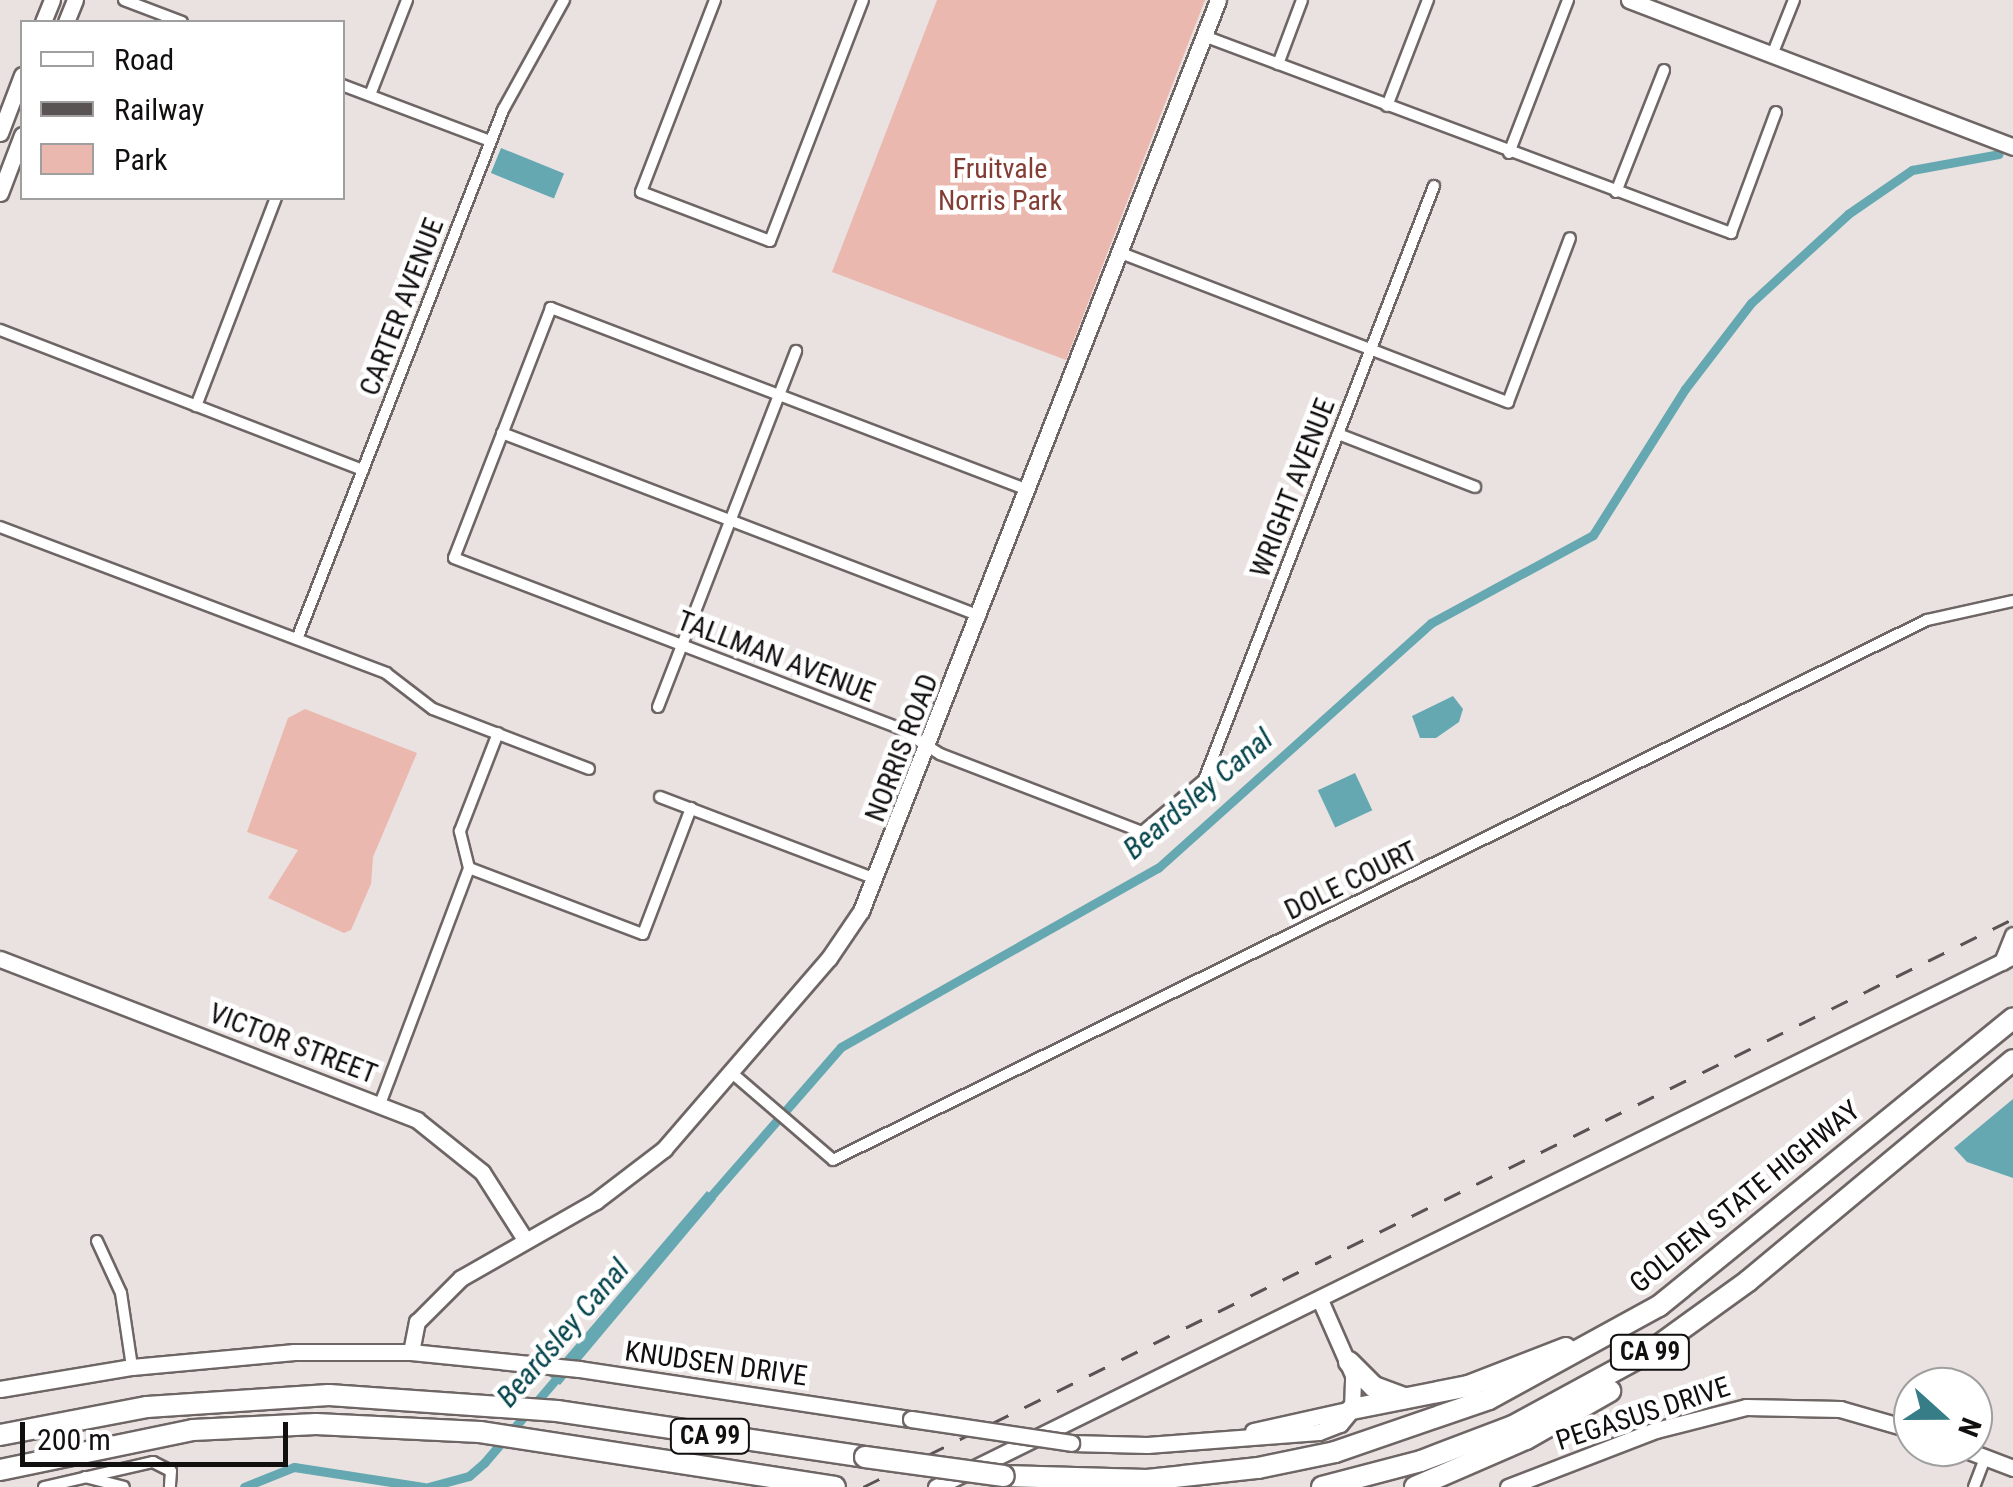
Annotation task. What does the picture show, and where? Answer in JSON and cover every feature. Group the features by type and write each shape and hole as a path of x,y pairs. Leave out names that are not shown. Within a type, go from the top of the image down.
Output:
{"highway":[{"name":"GOLDEN STATE HIGHWAY","path":"0,1435 148,1407 289,1396 556,1411 1004,1476 1147,1480 1335,1452 1489,1399 1659,1306 2013,1018"},
{"name":"CA 99","path":"1322,1487 1421,1461 1513,1426 1685,1329 2013,1060"},
{"path":"1352,1409 1412,1399 1513,1370 1659,1306"},
{"path":"1415,1487 1572,1414 1619,1386 1685,1329"},
{"path":"1349,1362 1374,1387 1412,1399"},
{"name":"CA 99","path":"0,1470 226,1427 480,1432 835,1487"}],"street":[{"path":"124,0 177,20"},
{"path":"370,96 407,0"},
{"name":"CARTER AVENUE","path":"297,639 490,141 564,0"},
{"path":"715,0 640,192 770,242 863,0"},
{"name":"NORRIS ROAD","path":"412,1352 417,1322 438,1298 524,1238 642,1168 732,1073 829,958 877,879 1218,0"},
{"path":"1278,64 1302,0"},
{"path":"1387,106 1428,0"},
{"path":"1509,153 1568,0"},
{"path":"1628,0 2013,147"},
{"path":"1772,55 1794,0"},
{"path":"1204,36 1731,233 1776,112"},
{"path":"1616,192 1664,70"},
{"path":"0,133 20,80"},
{"path":"345,86 490,141"},
{"path":"0,193 20,140"},
{"name":"WRIGHT AVENUE","path":"1182,799 1204,780 1434,186"},
{"path":"196,406 275,200"},
{"path":"1120,253 1508,402 1570,238"},
{"path":"980,616 502,432 550,308 1028,490"},
{"path":"0,330 363,470"},
{"path":"658,707 796,351"},
{"name":"TALLMAN AVENUE","path":"502,432 454,558 899,728 929,748 1142,832 1182,799"},
{"path":"1338,434 1475,487"},
{"path":"0,527 386,673 433,709 589,768"},
{"name":"DOLE COURT","path":"732,1073 833,1160 1927,620 2013,602"},
{"path":"380,1104 469,868 460,832 498,732"},
{"path":"660,796 877,879"},
{"path":"469,868 643,934 691,808"},
{"path":"936,1487 2008,959 2013,935"},
{"name":"VICTOR STREET","path":"0,959 380,1104 435,1131 471,1161 524,1238"},
{"path":"97,1241 121,1293 132,1367"},
{"path":"1320,1300 1349,1362 1352,1409"},
{"name":"KNUDSEN DRIVE","path":"0,1390 132,1367 294,1352 412,1352 579,1369 1071,1443 1147,1445 1244,1435 1352,1409"},
{"name":"PEGASUS DRIVE","path":"1508,1487 1656,1430 1746,1407 1840,1408 1893,1424"},
{"path":"44,1487 153,1462 171,1471 170,1487"},
{"path":"79,1476 124,1487"}],"green space":[{"name":"Fruitvale Norris Park","path":"937,0 1205,0 1066,360 832,272"},
{"path":"305,709 417,753 373,857 371,884 351,930 344,933 268,898 298,850 247,832 288,718"}],"water":[{"path":"501,148 564,173 554,199 491,173"},
{"path":"1453,696 1463,709 1459,722 1436,738 1420,738 1412,716"},
{"path":"1355,773 1372,810 1335,827 1318,790"},
{"path":"2013,1099 2013,1178 1967,1162 1954,1148"},
{"path":"707,1191 716,1199 560,1385 549,1376"}],"waterway":[{"name":"Beardsley Canal","path":"704,1204 841,1047 1158,868 1431,623 1593,535 1685,389 1751,303 1848,214 1912,170 1999,154"},
{"name":"Beardsley Canal","path":"428,1487 469,1476 562,1372"},
{"name":"Beardsley Canal","path":"244,1487 294,1467 423,1487"}],"railway":[{"path":"863,1487 2013,919"}]}
